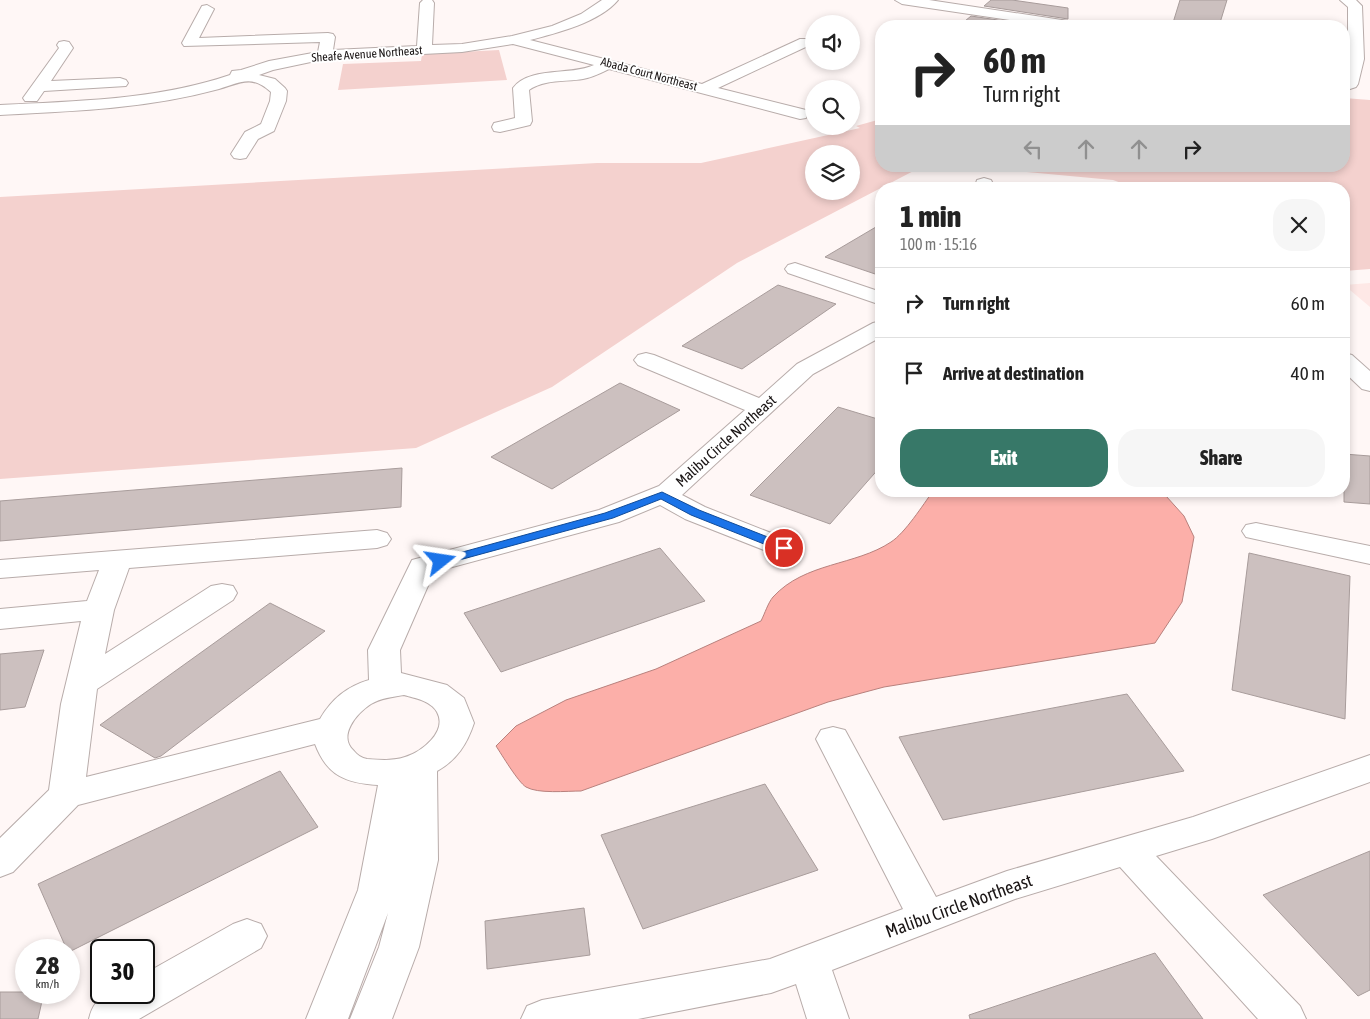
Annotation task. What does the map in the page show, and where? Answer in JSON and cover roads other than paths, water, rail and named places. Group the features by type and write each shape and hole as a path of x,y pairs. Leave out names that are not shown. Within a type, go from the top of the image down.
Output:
{"street":[{"name":"Sheafe Avenue Northeast","path":"424,46 497,34 552,19 570,11 586,0"},
{"name":"Sheafe Avenue Northeast","path":"0,101 111,94 153,89 184,82 276,54 424,46 462,48 512,40 558,29 586,17 611,0"},
{"path":"902,0 1035,20"},
{"path":"1347,0 1355,6 1357,59 1350,84"},
{"path":"424,46 426,3"},
{"path":"207,9 189,43 328,38 326,51"},
{"name":"Abada Court Northeast","path":"497,34 512,40 800,114"},
{"path":"703,88 805,42"},
{"path":"31,98 66,48 64,45"},
{"name":"Sheafe Avenue Northeast","path":"0,110 31,98 124,103 177,94 215,85 239,75 326,51"},
{"path":"500,127 524,121 521,88 526,84 540,79 590,72 609,64"},
{"path":"223,70 269,82 278,91 278,101 268,127 251,136 240,154"},
{"path":"31,98 120,83"},
{"path":"794,269 875,297"},
{"name":"Malibu Circle Northeast","path":"385,686 384,650 422,566 609,516 669,492 804,370 875,331"},
{"path":"646,360 762,408"},
{"path":"1350,366 1370,384"},
{"path":"662,495 695,513 784,548"},
{"path":"1256,531 1370,555"},
{"path":"0,569 377,539"},
{"path":"66,795 77,704 100,610 117,560"},
{"path":"82,683 222,593"},
{"path":"0,619 100,610"},
{"path":"404,684 424,687 440,693 453,705 457,718 453,738 442,752 409,770 382,774 359,771 349,766 334,753 330,737 331,728 340,711 355,698 385,686 404,684"},
{"path":"0,862 66,795 331,728"},
{"path":"833,739 927,916"},
{"name":"Malibu Circle Northeast","path":"542,1019 771,976 1007,886 1199,828 1370,768"},
{"path":"327,1019 377,890 409,770"},
{"path":"371,1019 399,947 419,860 409,770"},
{"path":"1127,850 1285,1019"},
{"path":"110,1019 111,1014 247,936"},
{"path":"809,961 828,1019"}]}
